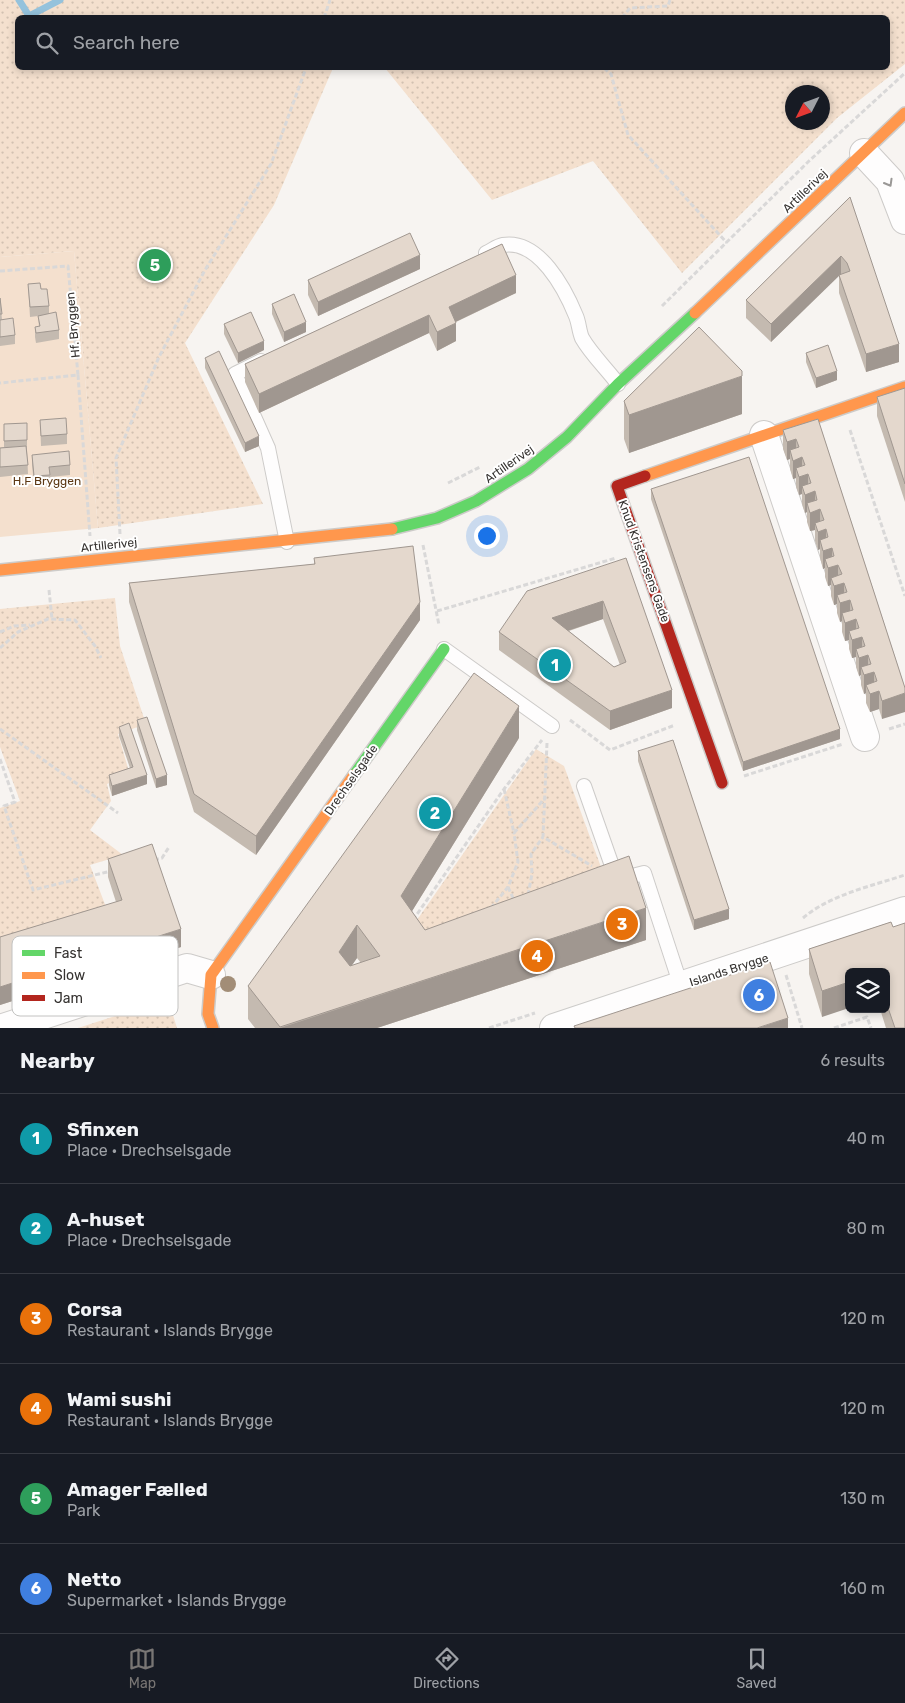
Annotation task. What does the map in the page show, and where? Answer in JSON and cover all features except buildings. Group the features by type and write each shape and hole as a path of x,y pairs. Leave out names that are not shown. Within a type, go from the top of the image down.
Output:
{"street":[{"name":"Artillerivej","path":"0,570 382,531 419,523 476,501 528,469 567,437 618,384 864,153 903,122"},
{"path":"864,153 890,181 905,220"},
{"name":"Knud Kristensens Gade","path":"722,783 617,486 905,387"},
{"path":"764,435 865,737"},
{"name":"Drechselsgade","path":"211,975 444,649"},
{"name":"Islands Brygge","path":"554,1028 905,911"},
{"path":"178,971 187,968 211,975 208,1014 213,1028"},
{"path":"3,1028 40,1016"}],"lane":[{"path":"476,258 503,245 531,251 561,284 577,317 582,337 618,384"},
{"path":"270,357 235,374 268,448 287,542"},
{"path":"444,649 552,726"},
{"path":"584,786 617,880 644,873 681,986"}],"path":[{"path":"325,15 330,0"},
{"path":"624,15 630,8 668,6 670,0"},
{"path":"122,557 116,458 159,357 205,270 271,164 305,70"},
{"path":"606,70 610,74 628,135 727,243"},
{"path":"658,310 809,161 905,73"},
{"name":"Hf. Bryggen","path":"0,271 68,266 78,374 0,383"},
{"path":"78,374 92,561"},
{"path":"842,408 905,596"},
{"path":"446,484 488,462"},
{"path":"419,523 444,649"},
{"path":"437,611 641,551"},
{"path":"0,648 18,632 48,619 75,620 95,646 101,658"},
{"path":"0,632 14,626 34,625"},
{"path":"552,726 561,714 610,750 699,716"},
{"path":"722,783 905,724"},
{"path":"0,729 118,813"},
{"path":"412,922 504,789 547,733 543,838 531,854 532,874 526,903"},
{"path":"0,759 15,802 4,806 33,890 116,870"},
{"path":"491,916 490,909 508,887 518,862 514,833 504,789"},
{"path":"514,833 546,797"},
{"path":"543,838 617,880"},
{"path":"153,860 162,858 170,847"},
{"path":"508,887 516,905"},
{"path":"779,953 802,1028"},
{"path":"834,1028 867,1017 871,1028"}],"green space":[{"path":"0,0 905,0 905,64 830,125 830,85 785,85 785,130 825,130 682,273 593,161 492,200 387,70 890,70 890,15 15,15 15,70 332,70 274,205 185,343 263,504 98,528 74,251 0,257"},
{"name":"H.F Bryggen","path":"74,251 98,528 0,537 0,257"},
{"path":"115,598 120,646 146,724 118,734 130,775 107,784 111,801 90,830 123,855 90,865 109,915 37,936 12,936 12,943 0,947 0,808 20,801 0,747 0,609"},
{"path":"536,749 564,766 605,878 417,940 410,930"},
{"path":"115,1016 173,1016 177,1028 78,1028"}],"waterway":[{"path":"19,0 28,15"},
{"path":"31,15 60,0"}],"traffic: fast":[{"path":"392,529 437,518 476,501 528,469 567,437 618,384 695,313"},
{"path":"354,775 444,649"}],"traffic: slow":[{"path":"695,313 905,113"},
{"path":"645,476 905,387"},
{"path":"0,570 392,529"},
{"path":"213,1028 208,1014 211,975 354,775"}],"traffic: jam":[{"path":"645,476 617,486 722,783"}],"place":[{"name":"Amager Fælled","path":"155,265"},
{"name":"Sfinxen","path":"555,665"},
{"name":"A-huset","path":"435,813"},
{"name":"Corsa","path":"622,924"},
{"name":"Wami sushi","path":"537,956"},
{"name":"Netto","path":"759,995"}]}
